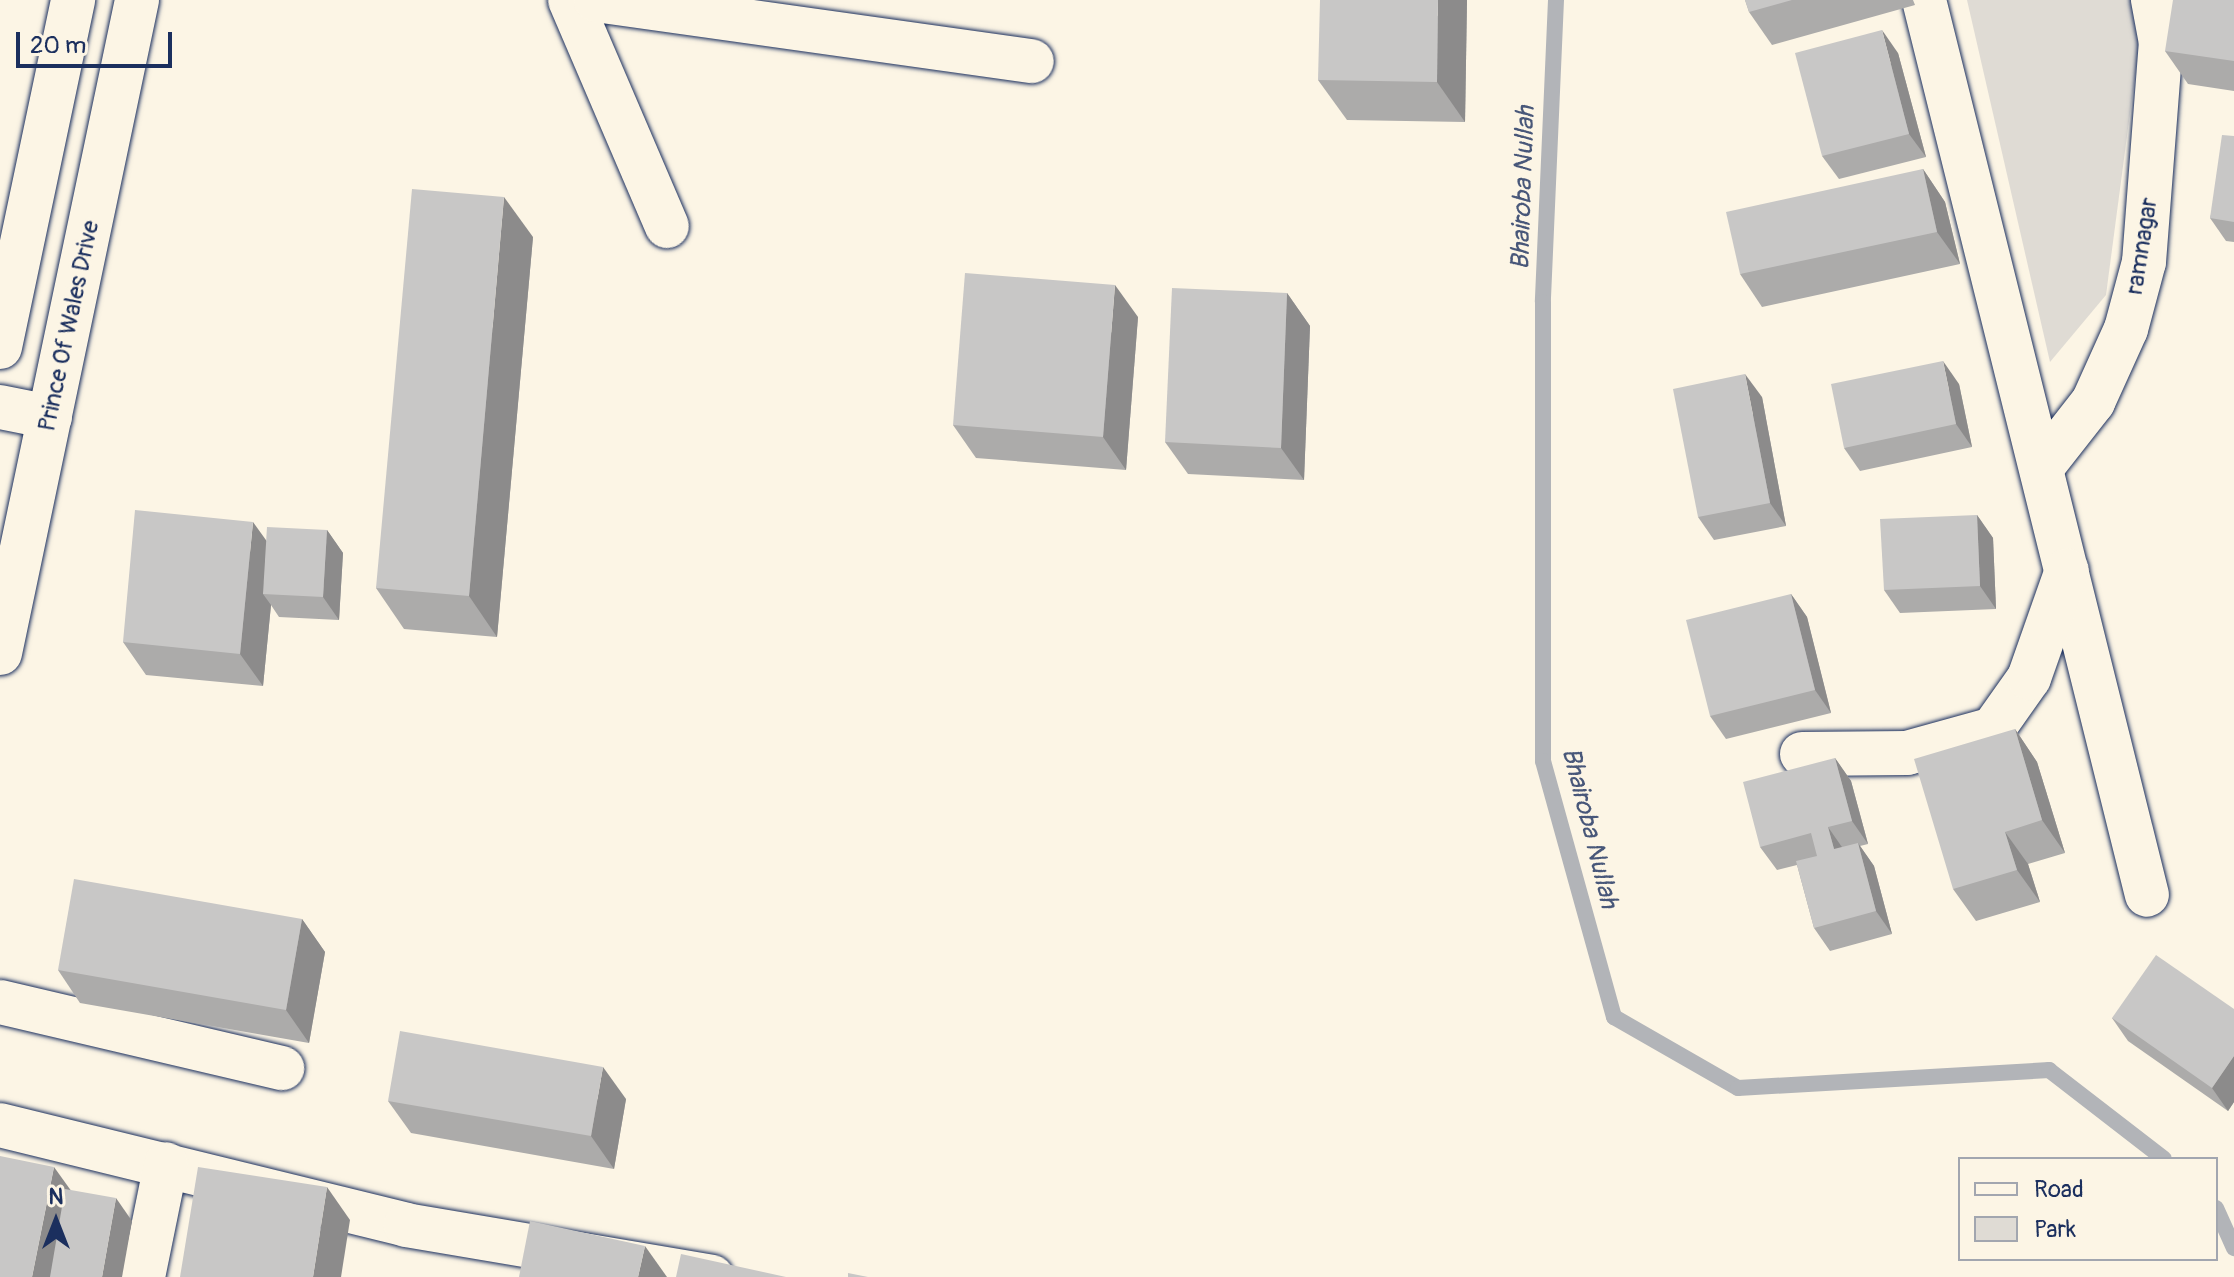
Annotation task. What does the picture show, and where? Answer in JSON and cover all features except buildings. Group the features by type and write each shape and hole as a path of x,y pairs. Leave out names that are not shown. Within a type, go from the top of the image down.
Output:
{"street":[{"path":"0,347 73,0"},
{"name":"Prince Of Wales Drive","path":"0,653 137,0"},
{"path":"570,0 667,226"},
{"path":"596,0 1032,61"},
{"path":"1924,0 2147,895"},
{"name":"ramnagar","path":"2042,467 2093,402 2126,329 2144,262 2161,43 2153,0"},
{"path":"0,407 50,417"},
{"path":"1802,754 1907,753 1993,729 2029,678 2067,570"},
{"path":"0,1002 282,1068"},
{"path":"0,1125 406,1225 712,1277"},
{"path":"143,1277 166,1164"}],"green space":[{"path":"1967,0 2145,0 2106,295 2050,362"}],"waterway":[{"name":"Bhairoba Nullah","path":"1556,0 1543,302 1543,761 1614,1017 1738,1088 2049,1070 2161,1157"},
{"name":"Bhairoba Nullah","path":"2218,1212 2234,1248"}]}
